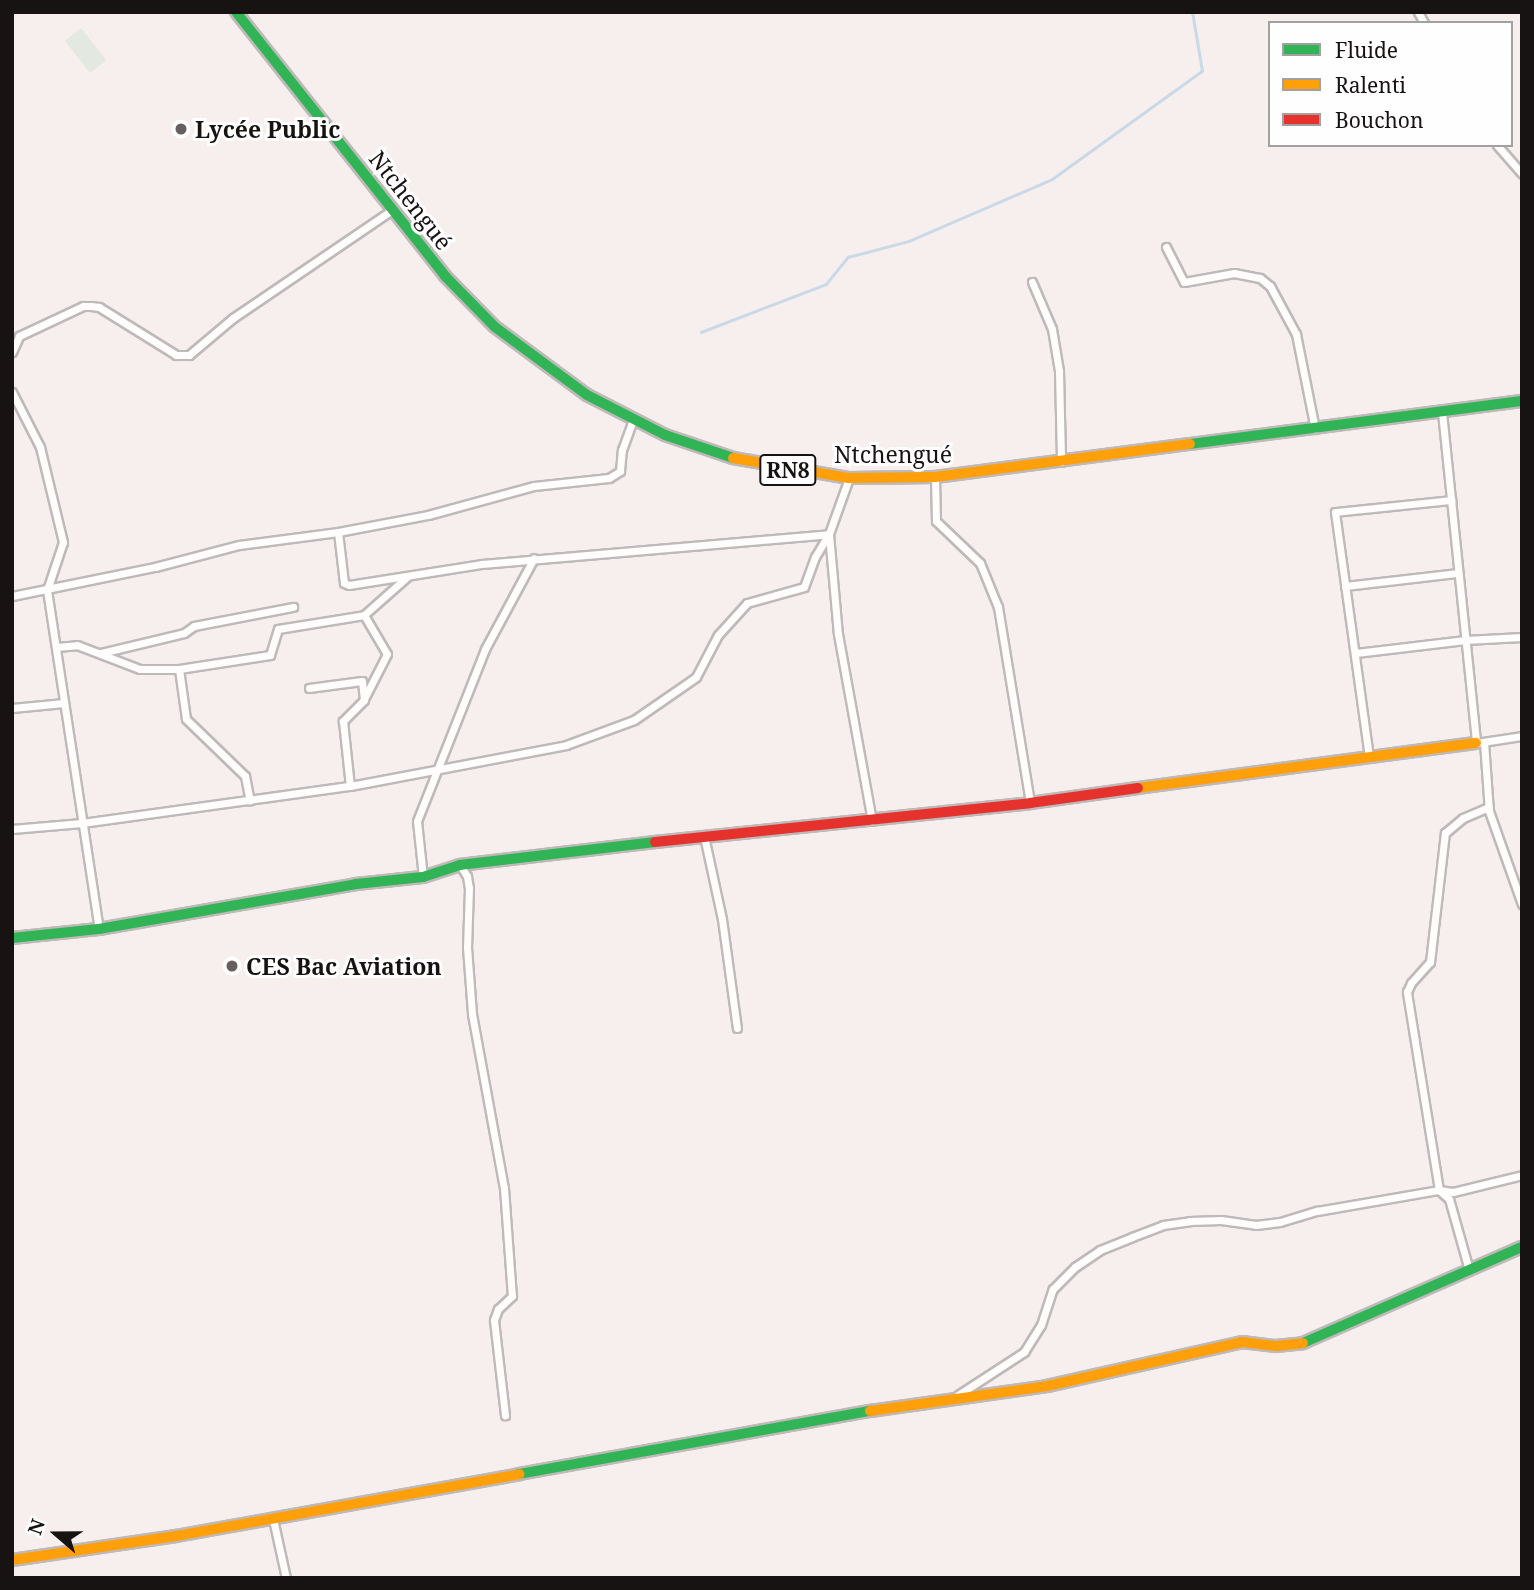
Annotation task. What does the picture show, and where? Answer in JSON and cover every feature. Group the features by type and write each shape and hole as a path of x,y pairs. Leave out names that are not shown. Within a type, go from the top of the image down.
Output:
{"street":[{"name":"Ntchengué","path":"236,12 452,284 495,327 570,384 633,420 675,439 730,458 849,478 935,477 1315,430 1522,401"},
{"path":"1499,147 1522,174"},
{"path":"13,345 19,335 83,306 91,306 99,307 176,355 189,355 233,318 391,209"},
{"path":"1166,247 1184,282 1234,273 1260,278 1270,286 1296,334 1315,430"},
{"path":"1032,282 1054,340 1059,371 1061,461"},
{"path":"12,392 40,447 62,542 47,590 99,929"},
{"path":"1442,412 1465,639 1489,807 1522,904"},
{"path":"12,596 239,545 338,533 428,515 534,486 609,478 620,471 622,450 633,420"},
{"path":"935,477 936,521 980,563 998,607 1030,803"},
{"path":"12,829 82,823 350,786 566,745 634,720 696,677 718,635 747,603 804,587 849,478"},
{"path":"1369,757 1335,512 1451,500"},
{"path":"338,533 344,583 349,585 534,558 828,534"},
{"path":"828,534 838,634 872,821"},
{"path":"423,877 417,821 485,649 534,558"},
{"path":"1345,586 1458,573"},
{"path":"56,646 78,645 141,669 179,669 270,655 278,629 364,615 408,576"},
{"path":"101,653 184,633 194,626 293,607"},
{"path":"350,786 343,721 364,700 387,654 364,615"},
{"path":"1356,653 1465,639 1522,637"},
{"path":"179,669 186,719 245,776 250,801"},
{"path":"309,688 362,681 364,700"},
{"path":"12,708 64,703"},
{"path":"12,938 99,929 356,884 423,877 460,866 704,836 1030,803 1522,736"},
{"path":"1469,1270 1449,1199 1439,1190 1407,992 1411,983 1430,962 1445,833 1463,818 1489,807"},
{"path":"704,836 722,919 737,1028"},
{"path":"460,866 467,876 470,888 467,947 472,1014 504,1188 512,1296 499,1309 494,1320 505,1415"},
{"path":"955,1397 1024,1352 1041,1325 1053,1290 1074,1267 1100,1250 1163,1225 1221,1220 1256,1225 1280,1222 1317,1211 1439,1190 1453,1192 1522,1175"},
{"path":"12,1560 273,1519 955,1397 1047,1386 1242,1342 1276,1346 1307,1342 1522,1247"},
{"path":"273,1519 286,1578"}],"shaded area":[{"path":"81,28 106,60 90,73 65,41"}],"waterway":[{"path":"701,332 826,284 848,257 909,241 1052,179 1202,71 1192,12"}],"traffic: fast":[{"path":"236,12 445,276 495,327 587,395 665,435 733,458"},
{"path":"1190,444 1522,401"},
{"path":"12,938 99,929 356,884 423,877 460,865 655,842"},
{"path":"1303,1343 1522,1247"},
{"path":"519,1474 870,1411"}],"traffic: slow":[{"path":"733,458 849,478 935,477 1190,444"},
{"path":"1138,788 1476,743"},
{"path":"870,1411 1047,1386 1242,1342 1276,1346 1303,1343"},
{"path":"12,1560 176,1536 519,1474"}],"traffic: jam":[{"path":"655,842 1030,803 1138,788"}],"place":[{"name":"Lycée Public","path":"181,129"},
{"name":"CES Bac Aviation","path":"232,966"}]}
